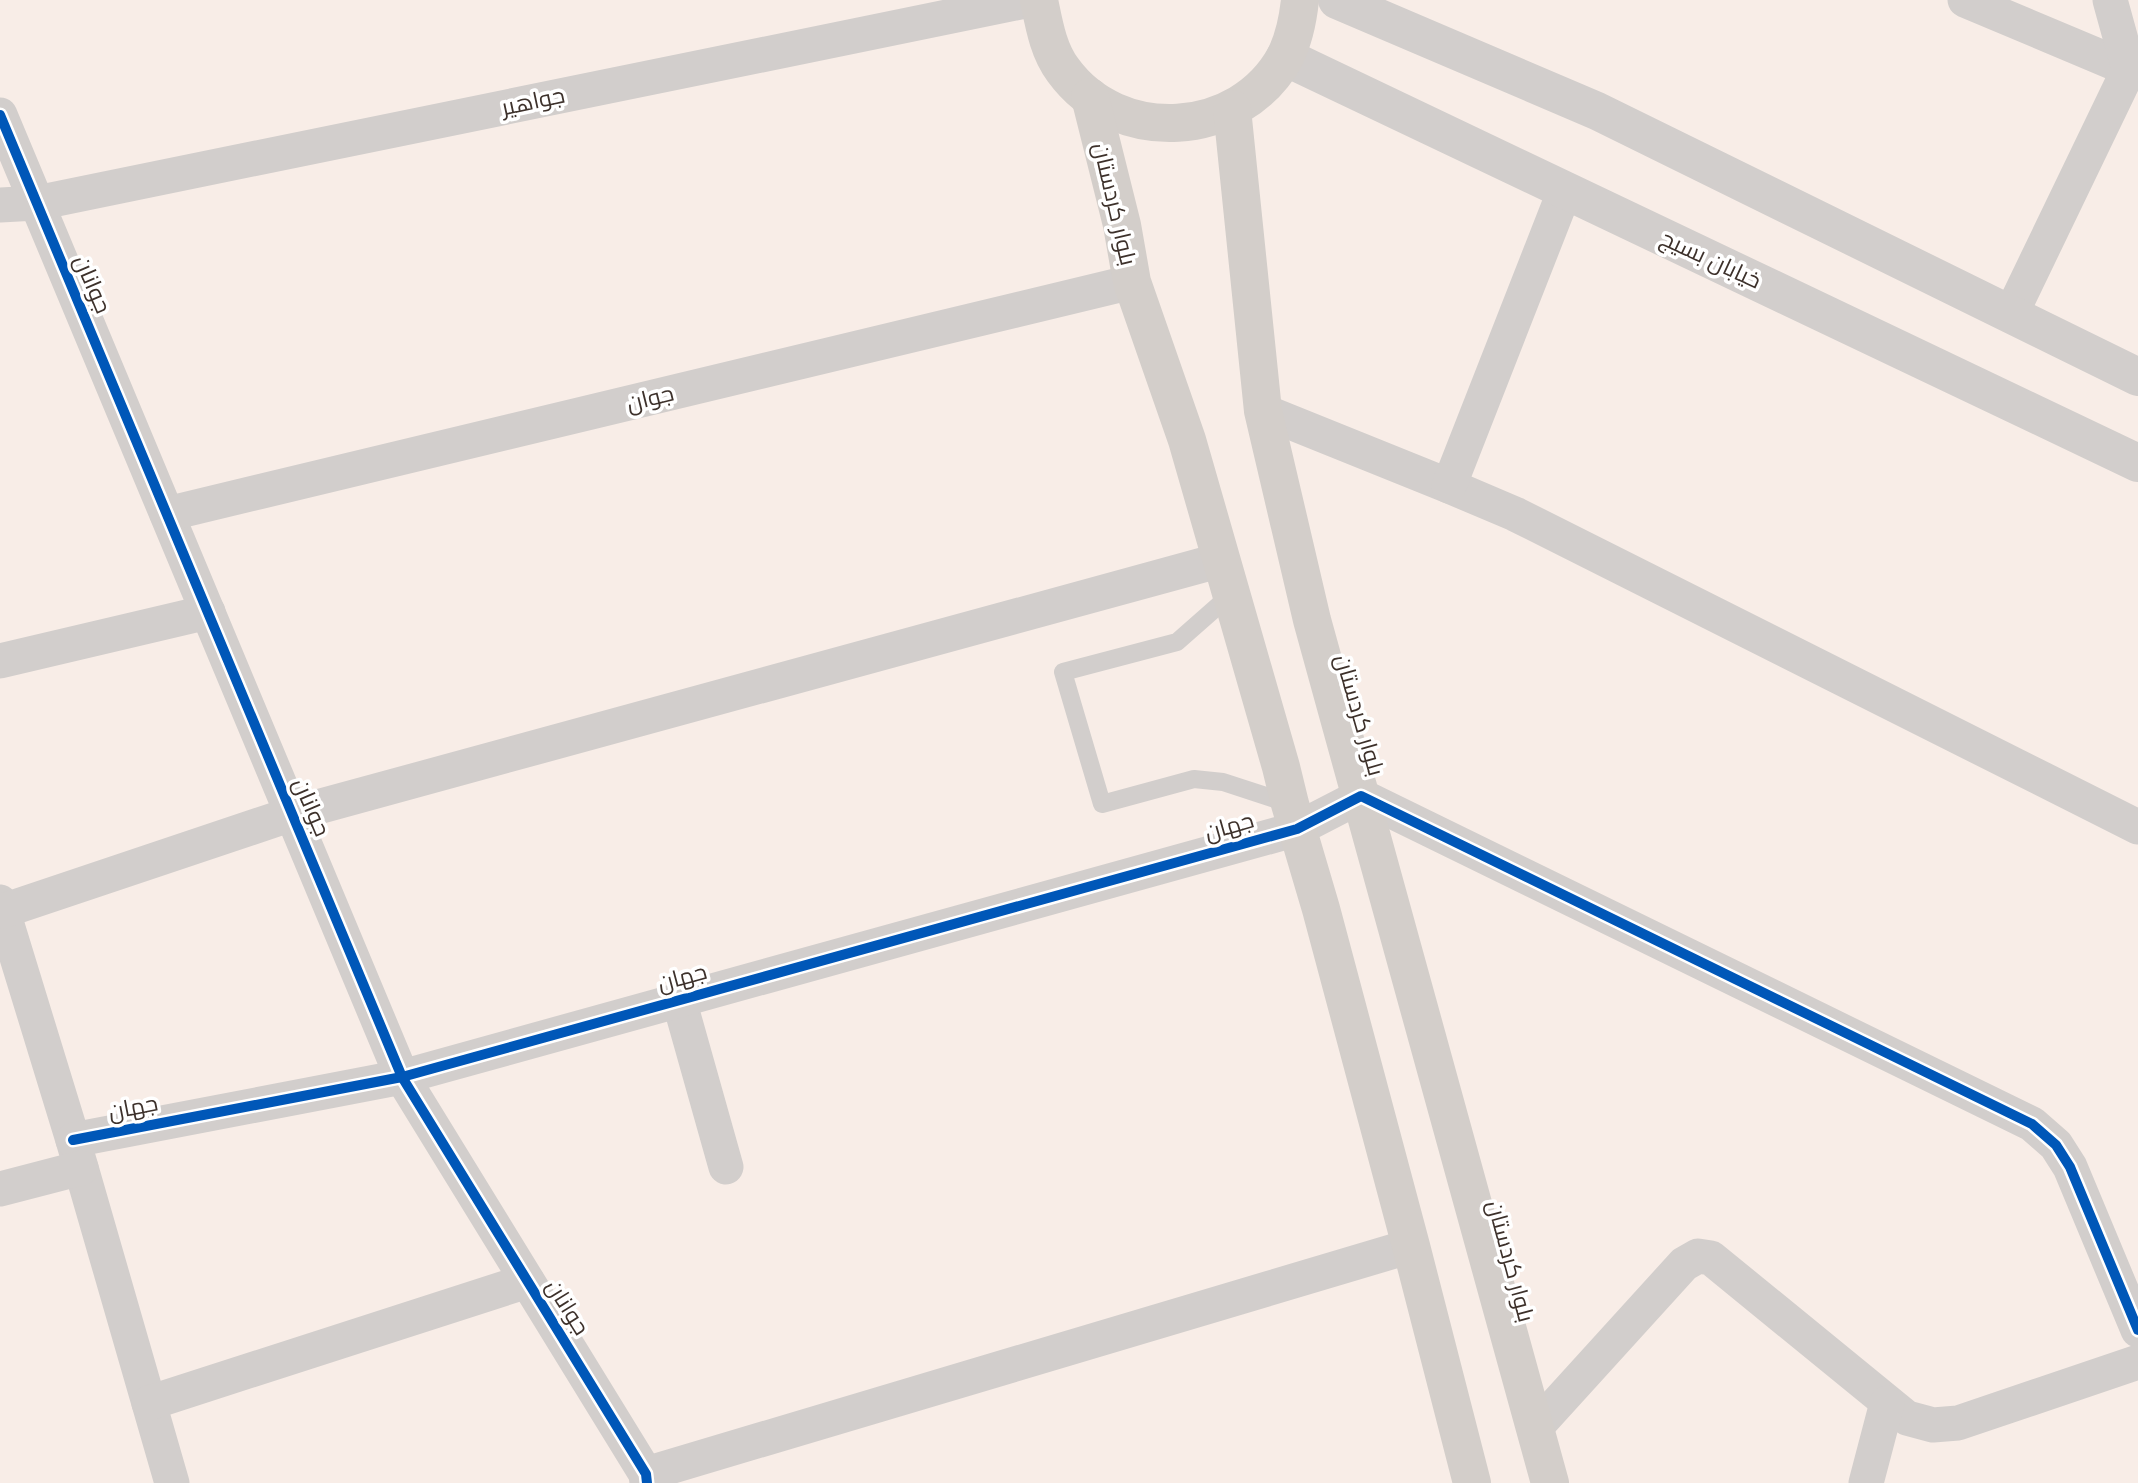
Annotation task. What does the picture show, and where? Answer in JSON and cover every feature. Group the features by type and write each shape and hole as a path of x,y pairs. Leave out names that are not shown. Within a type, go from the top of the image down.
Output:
{"main road":[{"path":"1039,0 1046,36 1063,70 1090,97 1123,116 1159,124 1196,121 1232,109 1262,87 1285,57 1298,22 1300,0"},
{"path":"1337,0 1597,111 2138,377"},
{"name":"خیابان بسیج","path":"1285,57 2138,463"},
{"name":"بلوار کردستان","path":"1090,97 1122,225 1132,282 1186,440 1321,909 1411,1246 1468,1482"},
{"name":"بلوار کردستان","path":"1232,109 1263,411 1312,620 1550,1483"}],"street":[{"name":"جواهیر","path":"0,205 37,203 1030,0"},
{"path":"1965,0 2133,68"},
{"path":"2011,314 2133,68 2110,0"},
{"name":"جوانان","path":"0,115 402,1077 647,1479"},
{"path":"1449,486 1565,190"},
{"name":"جوان","path":"167,514 1132,282"},
{"path":"1263,411 1449,486 1527,521 2138,827"},
{"path":"172,1483 77,1154 1,907 292,814 1221,560"},
{"path":"0,661 208,612"},
{"path":"1362,796 2032,1124 2056,1146 2070,1167 2138,1330"},
{"name":"جهان","path":"0,1189 77,1154 402,1077 679,1000 1362,796"},
{"path":"679,1000 726,1167"},
{"path":"647,1479 1411,1246"},
{"path":"1535,1428 1684,1264 1699,1256 1711,1258 1907,1418 1933,1425 1958,1423 2138,1362"},
{"path":"149,1403 527,1281"},
{"path":"1866,1483 1887,1403"}],"lane":[{"path":"1232,596 1177,642 1063,673 1102,804 1194,779 1223,782 1293,817"}],"cycle path":[{"path":"0,115 402,1077 646,1474 647,1483"},
{"path":"73,1140 402,1077 1297,829 1361,796 2032,1124 2056,1145 2070,1167 2138,1330"}]}
